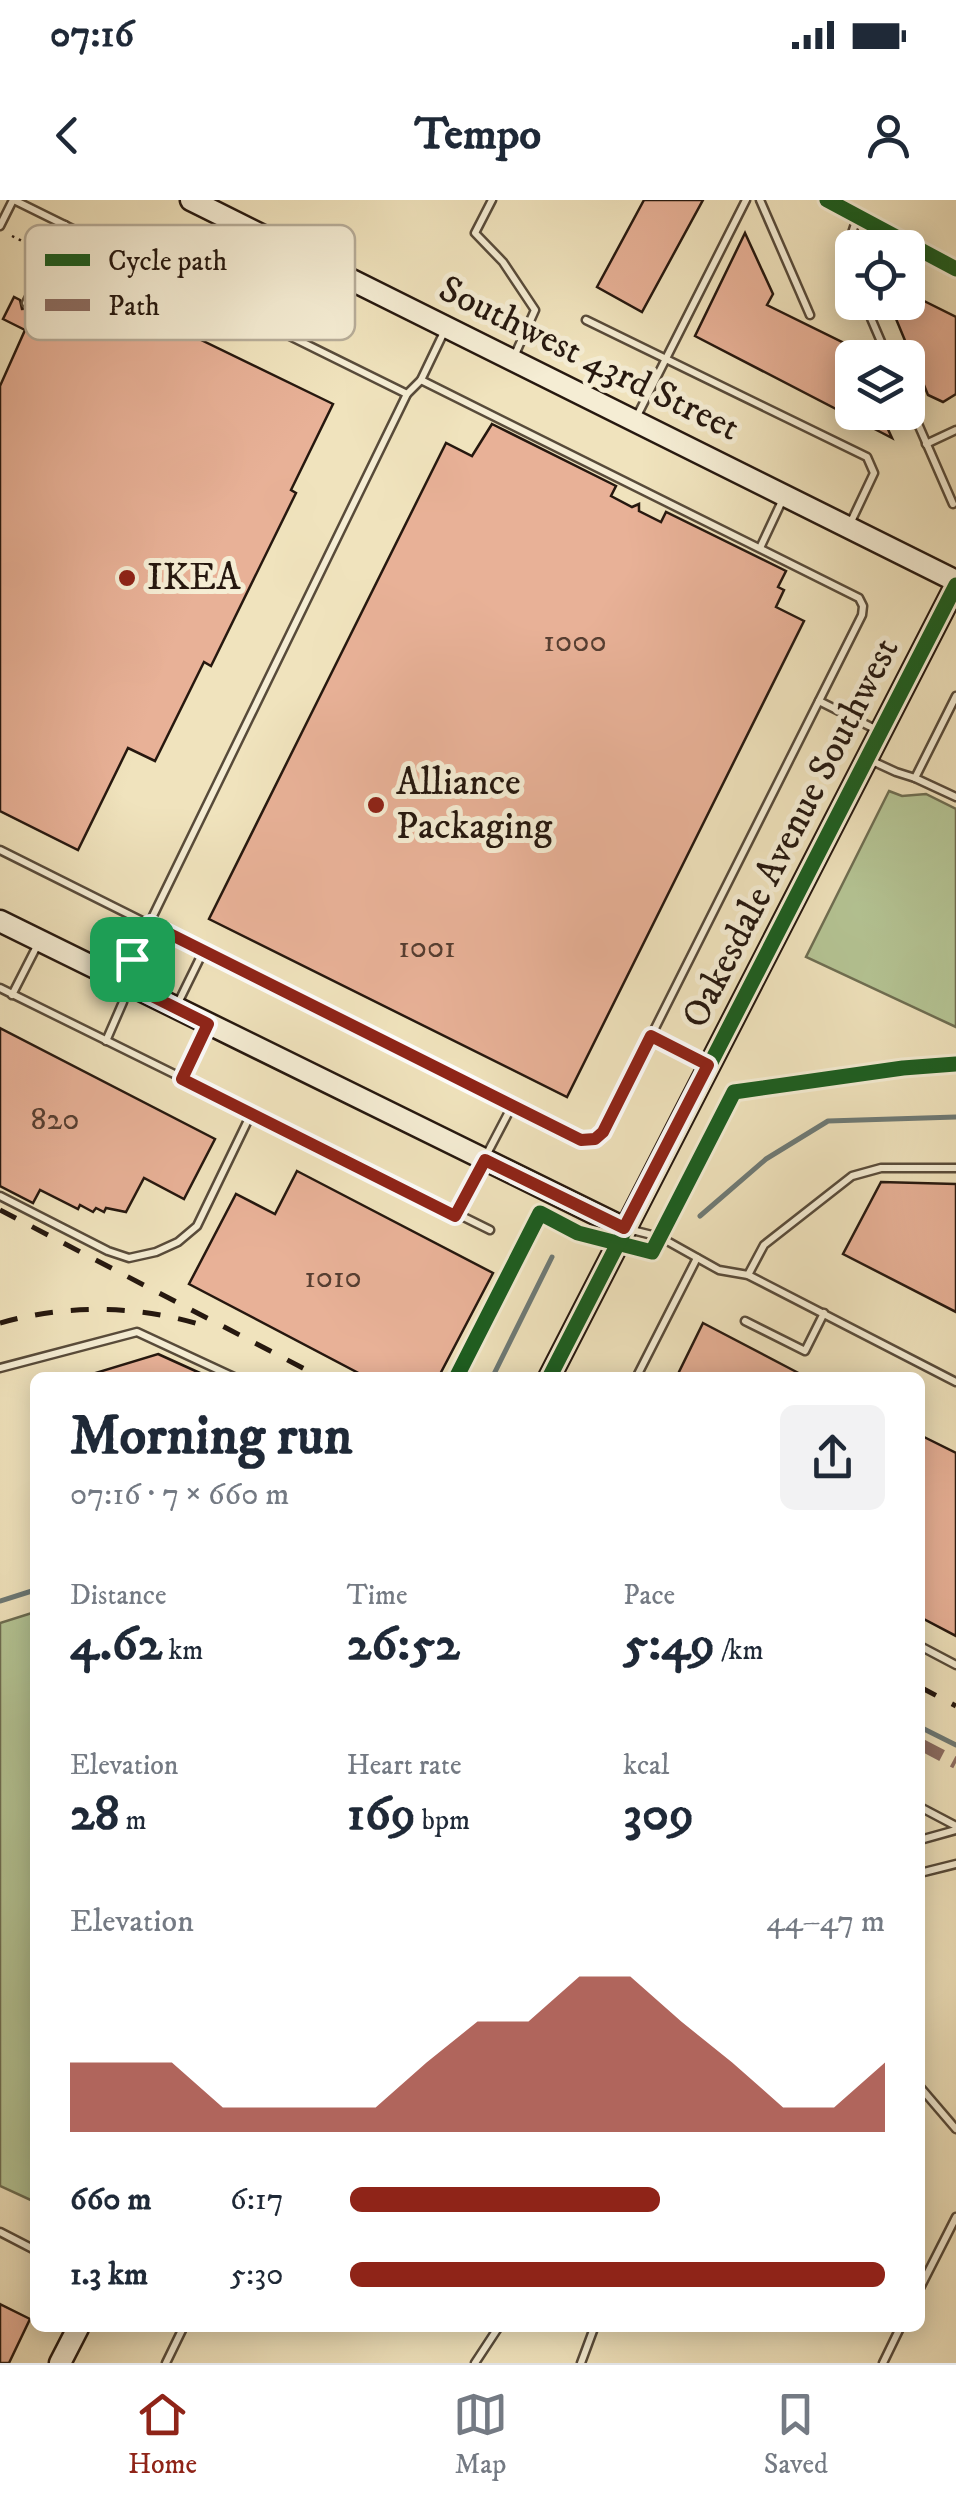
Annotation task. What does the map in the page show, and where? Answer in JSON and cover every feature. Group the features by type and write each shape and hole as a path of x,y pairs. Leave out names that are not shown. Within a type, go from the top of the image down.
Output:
{"main road":[{"name":"Southwest 43rd Street","path":"191,200 241,225"},
{"name":"Southwest 43rd Street","path":"355,282 956,583"},
{"name":"Oakesdale Avenue Southwest","path":"552,1372 956,583"},
{"path":"0,921 624,1228"},
{"path":"60,2363 76,2332"}],"street":[{"path":"827,200 956,269"}],"lane":[{"path":"0,226 13,200 64,225"},
{"path":"492,200 475,233 502,262 536,310 512,360"},
{"path":"634,420 746,200"},
{"path":"760,200 810,315"},
{"path":"853,230 858,218"},
{"path":"586,320 866,458 874,473 849,527"},
{"path":"106,1041 128,984 132,959 407,394 421,380 446,327"},
{"path":"297,340 407,394"},
{"path":"0,850 581,1140 595,1139 603,1132 862,615 863,606 859,598 421,380"},
{"path":"920,430 952,504"},
{"path":"926,444 956,430"},
{"path":"760,548 785,495"},
{"path":"915,778 952,712 956,696"},
{"path":"819,701 880,732"},
{"path":"867,758 956,797"},
{"path":"12,994 40,940"},
{"path":"176,1008 203,952"},
{"path":"0,988 490,1230"},
{"path":"182,1079 208,1024"},
{"path":"651,1036 708,1065"},
{"path":"455,1216 512,1106"},
{"path":"0,1196 108,1251 129,1258 156,1252 178,1242 197,1226 252,1114"},
{"path":"748,1275 764,1245 852,1176 881,1168 956,1168"},
{"path":"624,1228 660,1237 720,1270 748,1275 956,1382"},
{"path":"639,1372 698,1258"},
{"path":"745,1321 805,1352 824,1314"},
{"path":"0,1368 137,1332 223,1372"},
{"path":"925,1649 956,1665"},
{"path":"925,1811 956,1828"},
{"path":"925,1838 956,1828"},
{"path":"925,1872 956,1864"},
{"path":"925,2093 956,2129"},
{"path":"925,2278 956,2216"},
{"path":"0,2232 30,2247"},
{"path":"166,2363 181,2332"},
{"path":"475,2363 495,2332"},
{"path":"581,2363 593,2332"},
{"path":"882,2363 898,2332"}],"path":[{"path":"12,236 25,242"}],"green space":[{"path":"889,791 902,796 926,794 956,809 956,1027 806,957"},
{"path":"30,1614 30,2200 0,2186 0,1623"}],"building":[{"path":"644,200 703,200 642,312 597,287"},
{"path":"745,233 773,294 767,305 838,340 835,408 695,336"},
{"name":"IKEA","path":"14,297 20,300 25,330 3,319"},
{"path":"925,302 956,317 956,394 943,402 928,395 925,340 905,340 896,320 925,320"},
{"name":"IKEA","path":"25,330 25,340 201,340 333,404 291,490 296,493 211,666 204,662 155,761 128,748 78,850 0,811 0,386"},
{"name":"Alliance Packaging","path":"492,424 616,486 611,496 632,507 639,504 639,511 661,522 666,512 786,571 778,587 784,590 776,607 804,621 567,1097 209,919 446,443 472,456"},
{"path":"0,1028 215,1139 184,1199 144,1178 126,1212 96,1208 93,1212 40,1190 33,1203 0,1186"},
{"path":"297,1171 493,1273 441,1372 357,1372 189,1284 236,1194 275,1214"},
{"path":"881,1182 956,1184 956,1312 843,1254"},
{"path":"703,1323 797,1372 679,1372"},
{"path":"158,1354 198,1372 99,1372"},
{"path":"925,1438 956,1453 956,1636 925,1620"},
{"path":"0,2304 30,2319 9,2363 0,2363"}],"waterway":[{"path":"700,1216 766,1159 828,1121 956,1117"},
{"path":"495,1372 552,1257"},
{"path":"0,1601 30,1592"},
{"path":"925,1730 956,1745"}],"railway":[{"path":"0,1210 310,1372"},
{"path":"0,1323 51,1312 102,1310 154,1314 205,1326"},
{"path":"925,1690 956,1706"}],"marked path":[{"path":"925,1747 956,1763"}],"cycle path":[{"path":"827,200 956,269"},
{"path":"552,1372 956,585"},
{"path":"459,1372 540,1213 578,1233 652,1252 734,1092 956,1064"}],"place":[{"name":"IKEA","path":"127,578"},
{"name":"Alliance Packaging","path":"376,805"}],"route":[{"path":"150,924 581,1140 595,1139 603,1132 651,1036 708,1065 624,1228 485,1160 455,1216 182,1079 208,1024 128,984 132,959 150,924"}]}
